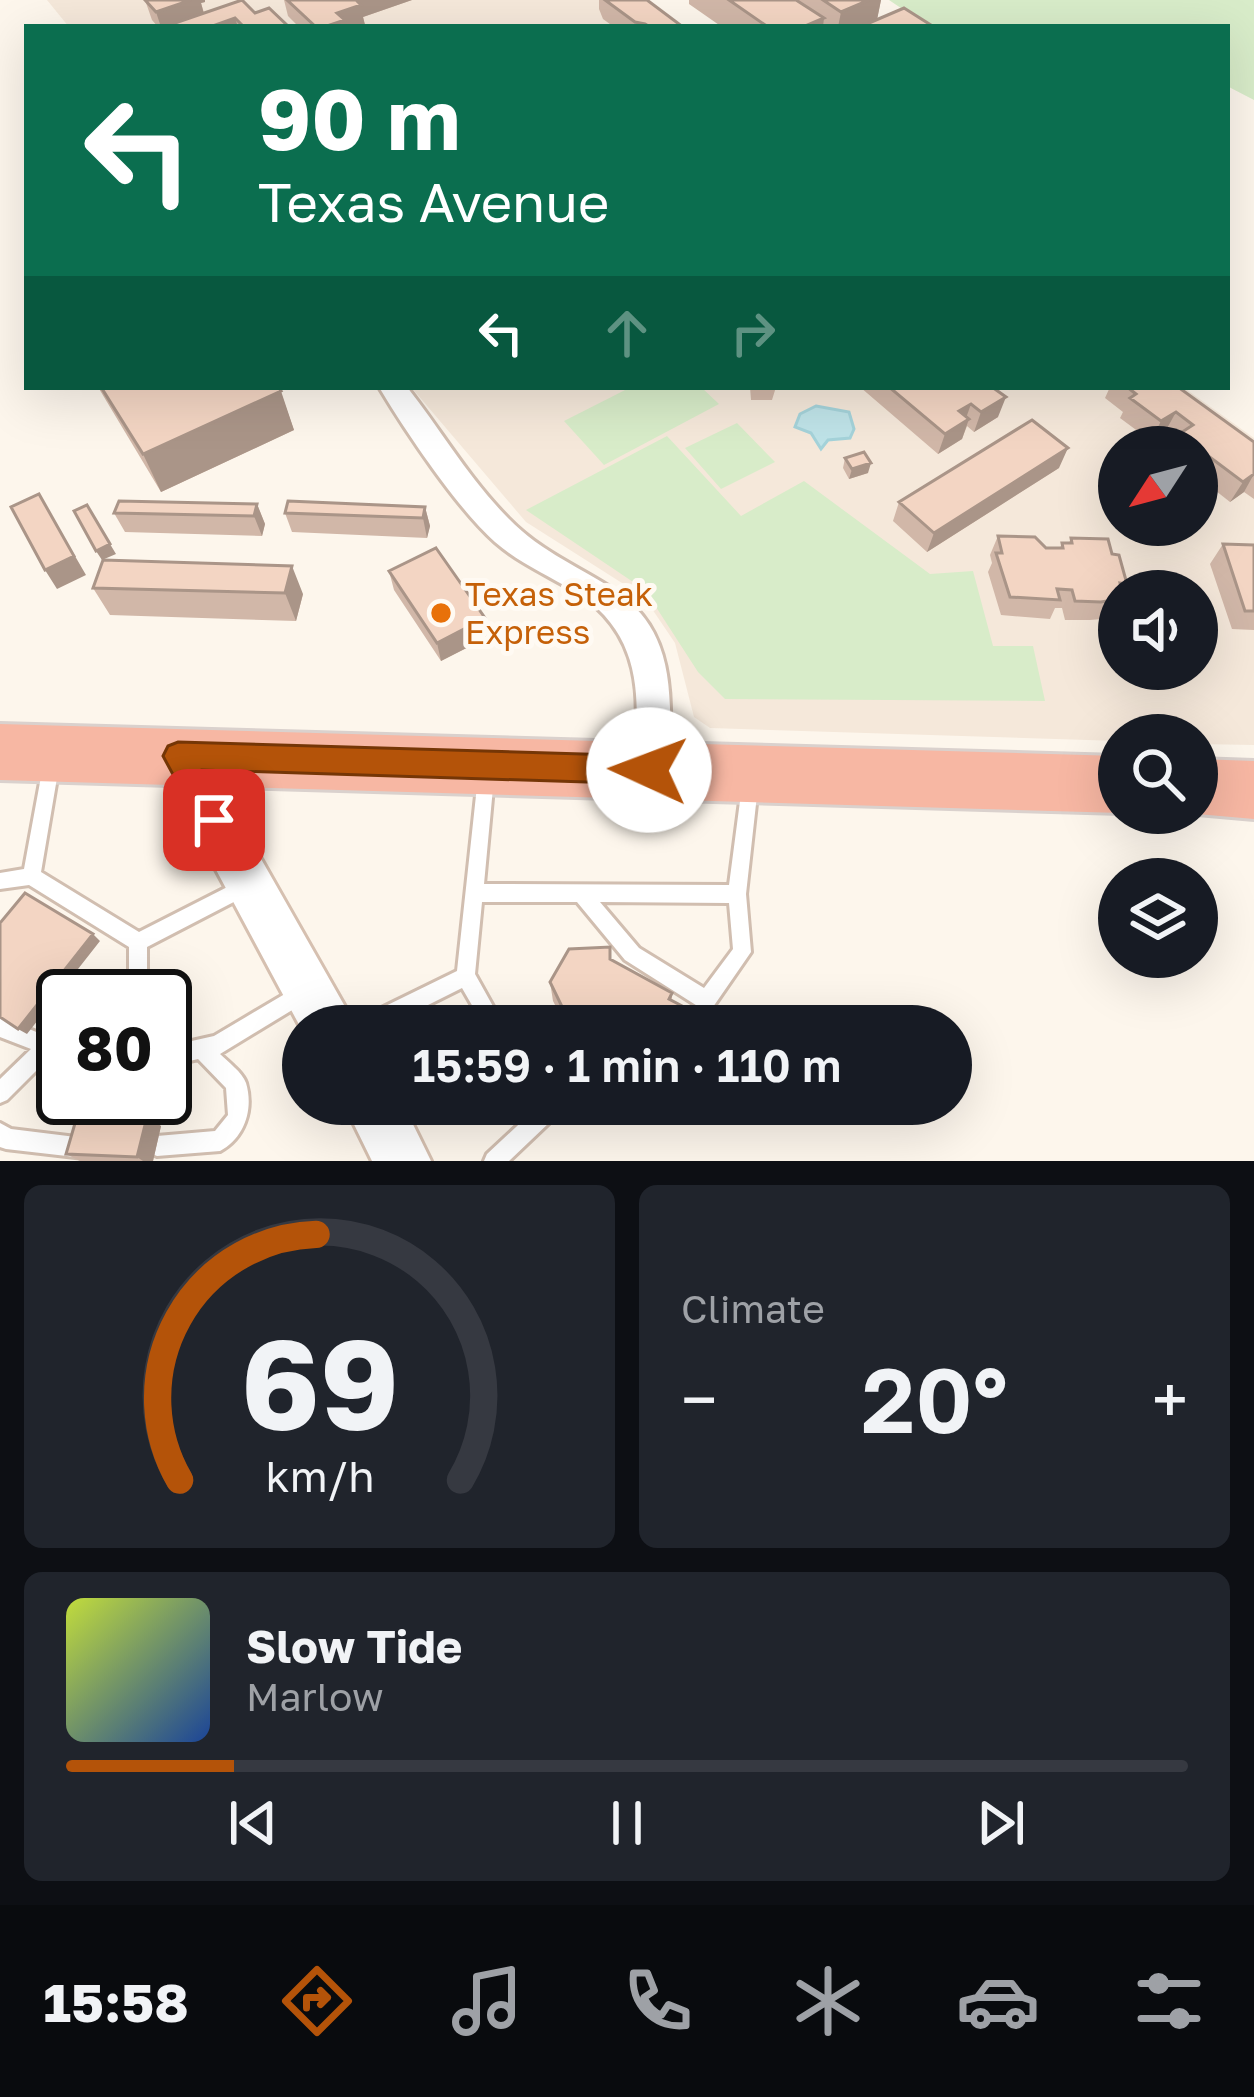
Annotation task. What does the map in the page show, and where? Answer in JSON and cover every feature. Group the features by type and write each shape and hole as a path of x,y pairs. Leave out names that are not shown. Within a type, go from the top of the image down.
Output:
{"highway":[{"path":"27,753 1098,784"},
{"path":"1218,789 1254,790"}],"street":[{"path":"394,390 499,527 529,553 605,596 639,633 655,678 656,721 649,770"},
{"path":"178,756 316,1005"},
{"path":"383,1125 403,1161"}],"lane":[{"path":"27,753 31,876"},
{"path":"482,1005 466,976 487,764"},
{"path":"581,893 632,954 706,1000 742,952 737,894 752,773"},
{"path":"0,880 31,876 138,942"},
{"path":"138,942 250,885"},
{"path":"474,893 737,894"},
{"path":"138,942 138,969"},
{"path":"408,1005 466,976"},
{"path":"192,1050 282,1021"},
{"path":"0,1027 36,1043"},
{"path":"157,1146 220,1141 238,1118 236,1084 201,1048"},
{"path":"0,1093 36,1065"},
{"path":"494,1161 532,1125"},
{"path":"0,1133 6,1139 86,1148"}],"shaded area":[{"path":"47,0 644,0 677,24 67,24"},
{"path":"414,390 1187,390 1254,438 1254,745 1218,744 1218,714 1098,714 1098,740 710,728 694,717 675,643 644,597 526,522"}],"green space":[{"path":"889,0 1254,0 1254,100 1230,88 1230,24 925,24"},
{"path":"625,390 704,390 719,404 604,465 564,421"},
{"path":"737,423 775,462 721,489 685,448"},
{"path":"667,436 741,516 804,481 930,574 973,571 993,646 1033,646 1045,701 725,699 698,672 645,590 526,510"}],"water":[{"path":"816,406 849,412 854,429 850,438 828,440 821,449 811,433 795,427 800,414"}],"building":[{"path":"145,0 191,0 156,12"},
{"path":"242,0 255,13 269,8 286,24 241,24 235,18 218,24 175,23"},
{"path":"287,0 356,0 361,5 337,13 345,20 313,24"},
{"path":"605,0 647,0 679,24 645,24"},
{"path":"729,0 796,0 824,18 810,24 764,24"},
{"path":"823,0 869,0 841,12"},
{"path":"904,8 929,24 867,24"},
{"path":"103,390 281,391 143,454"},
{"path":"893,390 996,390 1006,397 981,412 971,404 959,411 969,419 945,434"},
{"path":"1131,390 1182,390 1254,442 1254,474 1243,482 1218,463 1218,426 1191,426 1176,412 1161,421 1130,398 1136,394"},
{"path":"1032,420 1068,448 934,533 899,502"},
{"path":"864,452 871,463 852,469 845,458"},
{"path":"39,494 74,556 45,570 11,507"},
{"path":"119,501 257,504 254,516 114,513"},
{"path":"288,501 425,507 423,518 285,513"},
{"path":"87,505 110,544 96,551 74,511"},
{"path":"998,536 1035,537 1046,548 1063,548 1062,543 1072,543 1071,538 1098,539 1098,546 1110,546 1112,554 1119,555 1123,570 1098,570 1098,602 1075,601 1072,590 1057,589 1060,600 1010,597 996,553 1002,553"},
{"path":"1223,544 1254,545 1254,611 1245,611"},
{"name":"Texas Steak Express","path":"436,548 485,618 437,643 389,571"},
{"path":"103,560 292,566 285,593 93,588"},
{"path":"25,893 93,934 65,969 36,969 36,1006 18,1029 0,1017 0,923"},
{"path":"610,947 610,959 672,993 669,999 680,1005 561,1005 550,982 569,949"},
{"path":"74,1125 145,1125 137,1157 66,1154"}],"place":[{"name":"Texas Steak Express","path":"441,613"}],"route":[{"path":"214,820 178,756 649,770"}]}
